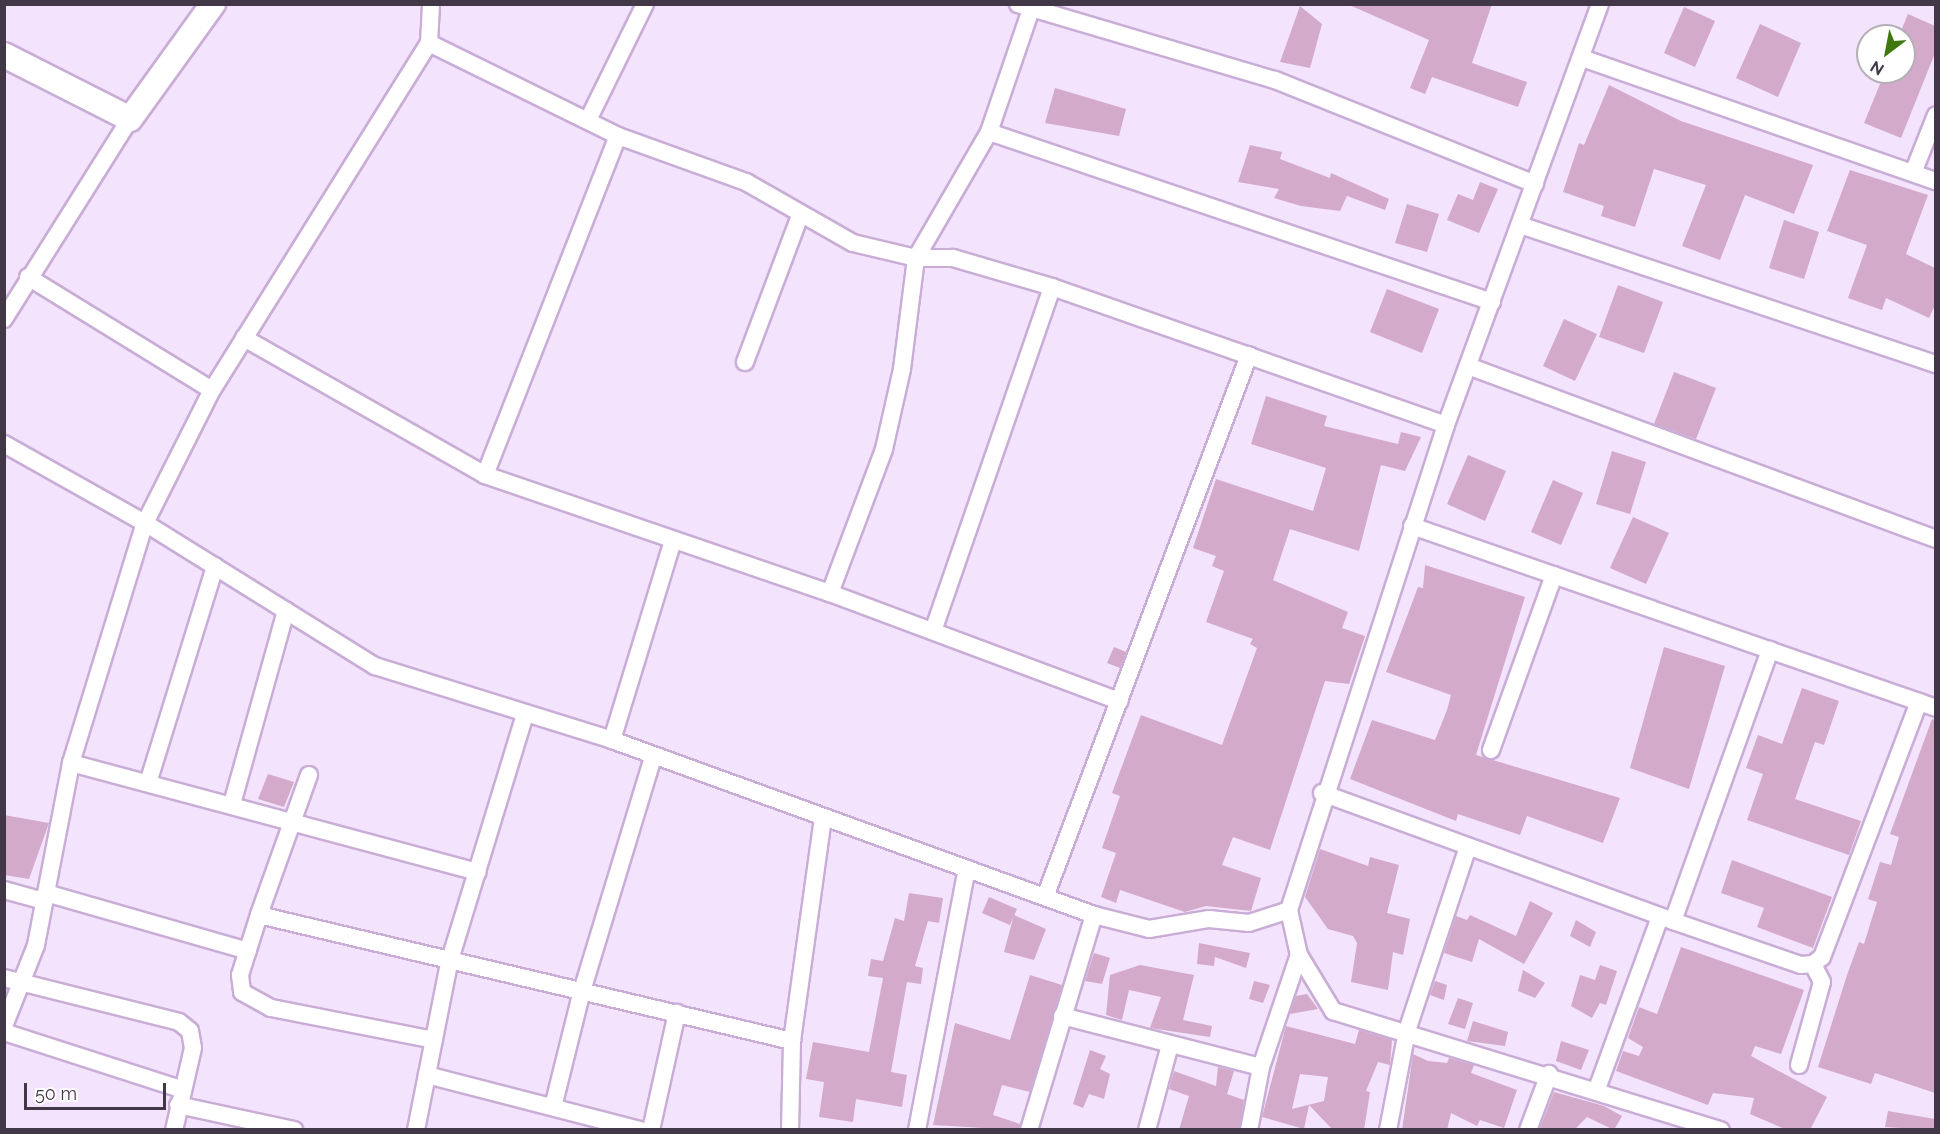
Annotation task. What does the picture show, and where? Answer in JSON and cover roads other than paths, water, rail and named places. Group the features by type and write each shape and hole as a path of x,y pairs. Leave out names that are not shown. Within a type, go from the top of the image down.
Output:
{"street":[{"path":"4,319 130,119 213,4"},
{"path":"4,1026 21,983 45,897 71,763 145,523 212,390 429,43 431,4"},
{"path":"588,120 645,4"},
{"path":"1600,4 1446,425 1323,793 1288,910 1299,955 1333,1011 1549,1074 1700,1126 1721,1130"},
{"path":"830,593 884,448 902,369 916,258 989,132 1025,7 1275,80 1535,184"},
{"path":"429,43 618,136 746,182 800,216 853,243 916,258 953,258 1052,287 1446,425"},
{"path":"4,55 130,119"},
{"path":"1582,58 1935,181"},
{"path":"1913,173 1935,115"},
{"path":"989,132 1492,302"},
{"path":"485,475 618,136"},
{"path":"745,362 800,216"},
{"path":"1520,225 1935,363"},
{"path":"28,278 212,390"},
{"path":"933,631 1052,287"},
{"path":"244,338 485,475 830,593 1119,701"},
{"path":"1046,897 1249,355"},
{"path":"1468,366 1935,538"},
{"path":"4,444 145,523 375,666 525,715 612,740 823,819 1094,915 1163,930 1209,920 1249,923 1288,910"},
{"path":"1412,526 1935,708"},
{"path":"612,740 673,541"},
{"path":"148,783 215,566"},
{"path":"1491,750 1554,575"},
{"path":"232,804 286,610"},
{"path":"1597,1089 1667,919 1770,650"},
{"path":"1323,793 1667,919 1801,965 1813,964 1822,957 1919,702"},
{"path":"416,1130 449,963 525,715"},
{"path":"553,1107 582,991 653,757"},
{"path":"71,763 232,804 477,872"},
{"path":"309,775 295,821 259,915 248,951 242,992 253,1003 434,1040"},
{"path":"790,1130 792,1041 823,819"},
{"path":"1388,1130 1407,1031 1468,847"},
{"path":"917,1130 967,869"},
{"path":"4,890 45,897 248,951"},
{"path":"259,915 449,963 582,991 792,1041"},
{"path":"1029,1130 1094,915"},
{"path":"1249,1130 1261,1067 1299,955"},
{"path":"1799,1065 1822,982 1813,964"},
{"path":"4,978 179,1022 190,1031 193,1048 179,1097 174,1130"},
{"path":"651,1130 677,1013"},
{"path":"1062,1016 1261,1067"},
{"path":"4,1032 179,1097 294,1130"},
{"path":"1147,1130 1170,1044"},
{"path":"1528,1130 1549,1074"},
{"path":"427,1075 640,1130"}]}
